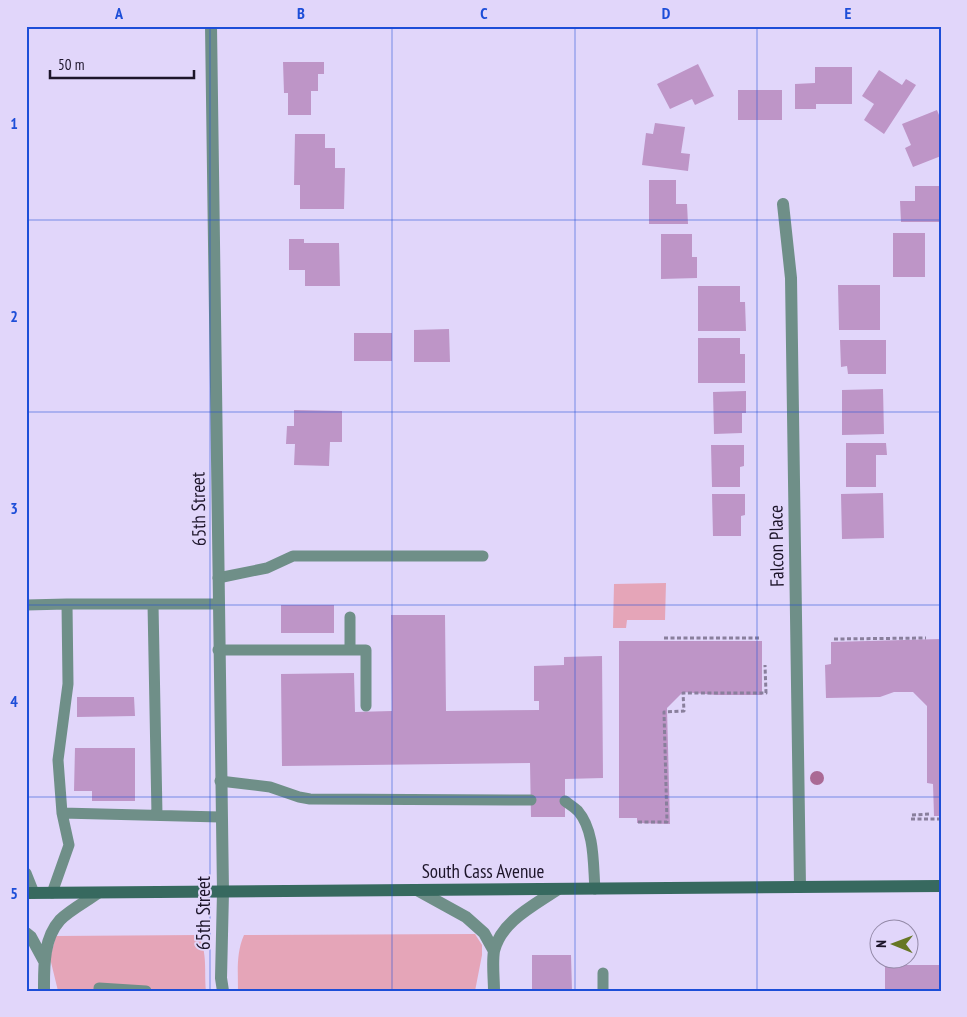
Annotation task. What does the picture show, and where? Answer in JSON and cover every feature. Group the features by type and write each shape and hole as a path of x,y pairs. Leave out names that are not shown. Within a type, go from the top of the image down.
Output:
{"main road":[{"name":"South Cass Avenue","path":"30,893 941,886"}],"street":[{"name":"65th Street","path":"211,26 220,817 223,892 221,978 223,991"},
{"name":"Falcon Place","path":"783,204 792,288 800,888"},
{"path":"494,991 494,951 503,933 520,914 558,889"},
{"path":"417,890 466,917 484,933 494,951"},
{"path":"44,991 44,961 48,941 60,920 98,893"},
{"path":"26,933 31,937 44,961"}],"lane":[{"path":"218,578 267,568 293,556 483,556"},
{"path":"52,893 69,845 62,813 58,760 68,684 67,604"},
{"path":"153,604 157,815"},
{"path":"26,605 218,604"},
{"path":"350,617 350,650"},
{"path":"218,650 366,650 366,706"},
{"path":"220,781 270,787 310,799 530,800"},
{"path":"565,801 578,812 588,828 593,853 595,889"},
{"path":"62,813 220,817"},
{"path":"26,873 30,893"},
{"path":"603,973 603,991"},
{"path":"99,991 99,988 146,991"}],"path":[{"path":"664,638 761,638"},
{"path":"834,639 926,638"},
{"path":"638,822 667,822 664,712 684,711 683,693 766,694 766,665"},
{"path":"931,814 912,817 941,819"}],"shaded area":[{"path":"666,583 665,620 627,620 626,628 613,628 614,584"},
{"path":"475,934 482,945 482,955 475,991 238,991 239,956 244,935"},
{"path":"198,935 204,955 206,991 58,991 50,958 56,936"}],"building":[{"path":"283,62 324,62 324,74 318,74 318,91 311,91 311,115 288,115 288,93 284,93"},
{"path":"698,64 714,96 695,105 692,99 670,109 657,84"},
{"path":"815,67 852,67 852,104 816,104 816,109 795,109 795,84 815,83"},
{"path":"879,70 902,85 906,79 916,85 884,134 864,120 874,104 862,96"},
{"path":"738,90 782,90 782,120 738,120"},
{"path":"937,110 941,120 941,156 913,167 905,148 911,145 902,124"},
{"path":"655,123 685,127 681,153 690,154 688,171 642,165 646,133 653,134"},
{"path":"295,134 325,134 325,148 335,148 335,168 345,168 344,209 300,209 300,185 294,185"},
{"path":"649,180 676,180 676,204 687,204 688,224 649,224"},
{"path":"915,186 939,186 941,222 901,222 900,201 915,201"},
{"path":"893,233 925,233 925,277 893,277"},
{"path":"661,234 692,234 692,257 697,257 697,278 661,279"},
{"path":"289,239 304,239 304,243 339,243 340,286 305,286 305,270 289,270"},
{"path":"838,285 880,285 880,330 839,330"},
{"path":"698,286 740,286 740,302 745,302 746,331 698,331"},
{"path":"449,329 450,362 414,362 414,330"},
{"path":"354,333 392,333 392,361 354,361"},
{"path":"698,338 740,338 740,354 745,354 745,383 698,383"},
{"path":"840,340 886,340 886,374 848,374 847,366 841,367"},
{"path":"883,389 884,434 842,435 842,390"},
{"path":"746,391 746,413 742,413 742,433 714,434 713,392"},
{"path":"294,410 342,411 342,442 330,442 329,466 294,465 295,444 286,444 287,426 294,426"},
{"path":"846,443 886,443 887,455 876,455 876,487 846,487"},
{"path":"711,445 744,445 744,466 740,467 740,487 712,487"},
{"path":"883,493 884,538 842,539 841,494"},
{"path":"712,494 745,494 745,515 741,516 741,536 713,536"},
{"path":"281,605 334,605 334,633 281,633"},
{"path":"391,615 445,615 446,711 539,710 539,701 534,701 534,666 564,665 564,657 602,656 603,778 565,779 565,817 531,817 530,763 282,766 281,674 354,673 355,712 392,711"},
{"path":"941,639 941,816 934,816 933,784 927,783 927,706 913,692 894,692 880,697 826,698 825,665 831,664 831,642"},
{"path":"619,641 762,641 762,695 716,695 683,692 667,708 670,824 637,823 637,818 619,818"},
{"path":"77,697 134,697 135,716 77,717"},
{"path":"75,748 135,748 135,801 92,801 92,791 74,791"},
{"path":"532,955 571,955 572,991 532,991"},
{"path":"920,965 941,965 941,991 885,991 885,970 920,970"}]}
